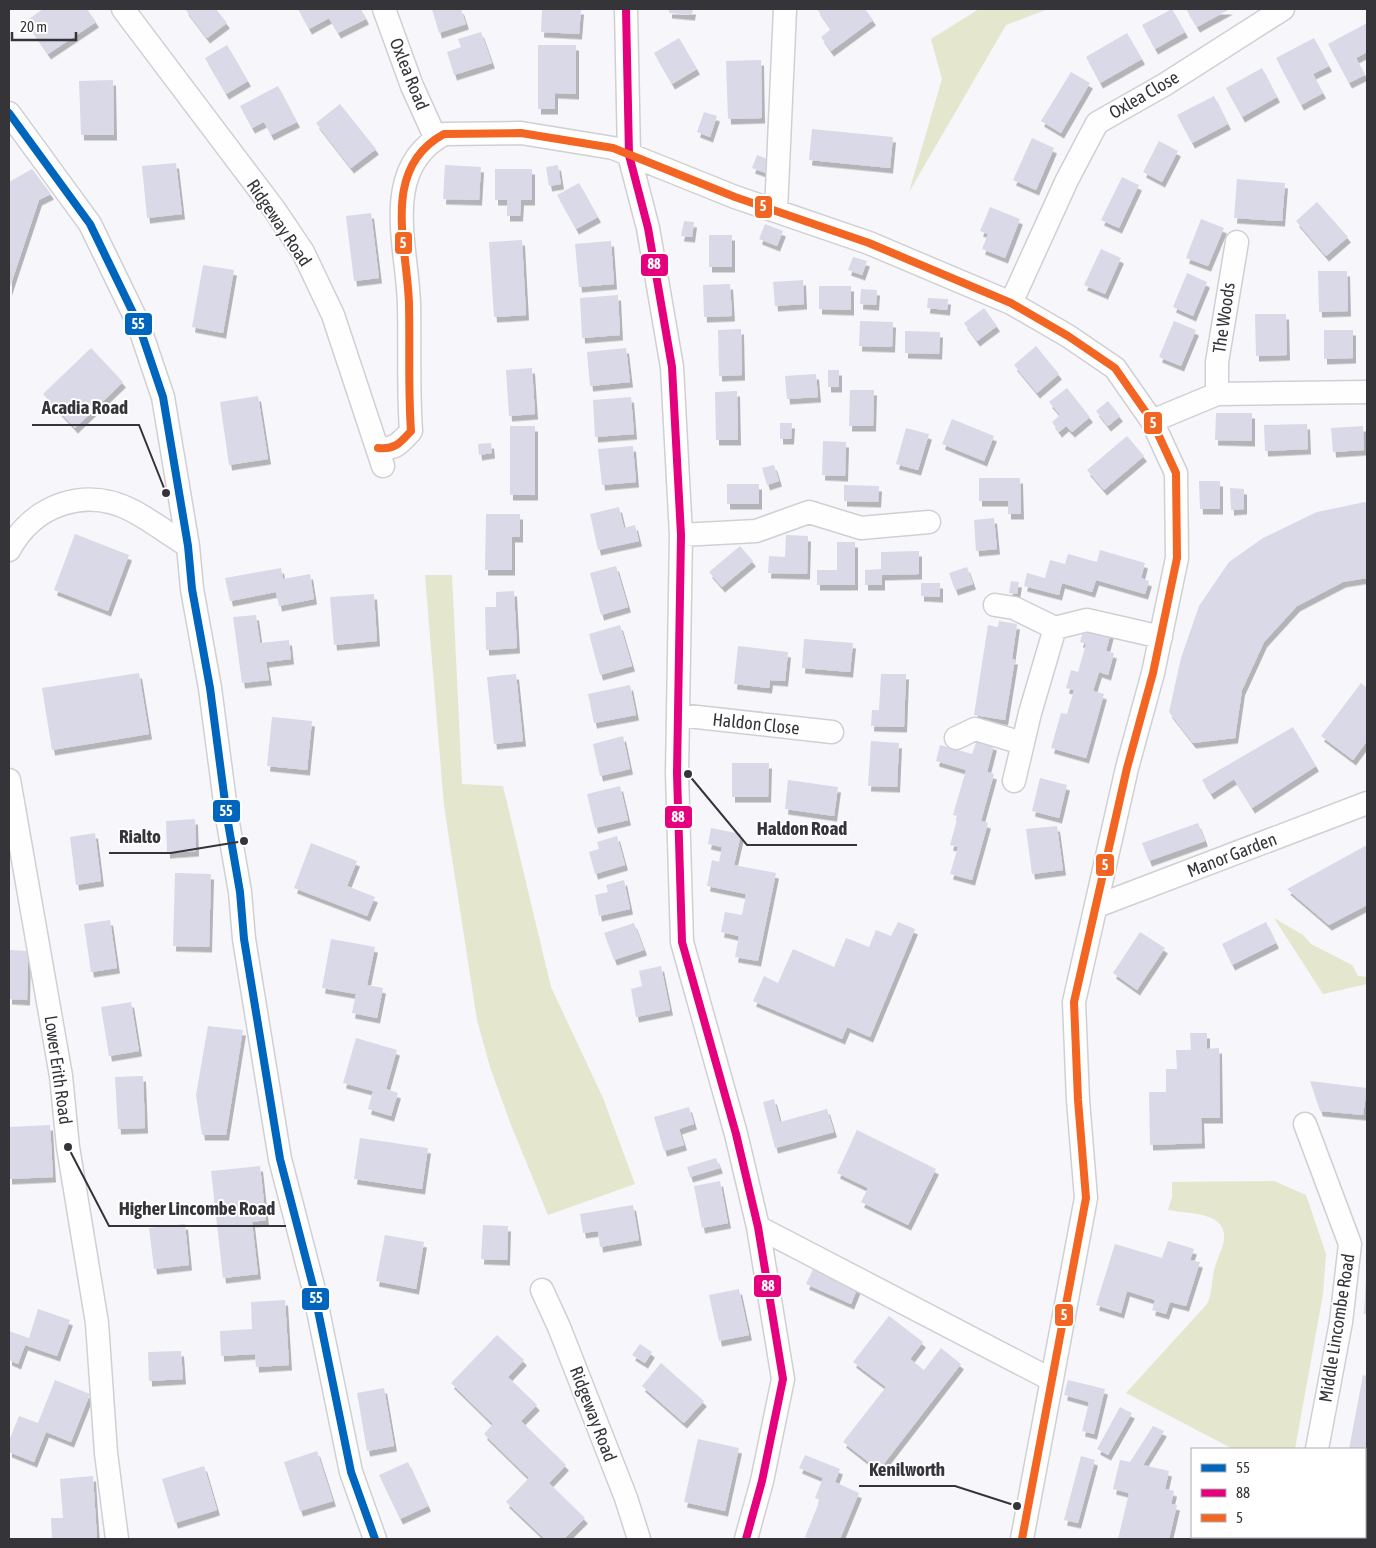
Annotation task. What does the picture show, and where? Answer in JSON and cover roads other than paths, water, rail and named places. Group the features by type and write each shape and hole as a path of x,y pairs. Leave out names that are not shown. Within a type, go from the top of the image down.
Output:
{"street":[{"name":"Ridgeway Road","path":"123,9 274,209 303,252 334,315 381,457 390,449 399,445 411,431 408,387 410,303 401,233 402,196 415,160 436,138"},
{"name":"Oxlea Road","path":"384,9 412,86 436,138"},
{"path":"626,9 629,155 648,228 672,368 682,535 677,837 682,942 736,1134 758,1227 783,1379 762,1481 746,1539"},
{"path":"776,211 785,9"},
{"name":"Oxlea Close","path":"1012,303 1067,180 1097,123 1164,85 1283,9"},
{"path":"9,113 90,224 138,322 163,397 188,546 192,589 210,688 226,818 240,892 244,939 280,1159 313,1286 351,1472 375,1539"},
{"path":"436,138 444,134 521,133 613,148 776,211 869,243 1012,303 1068,336 1115,368 1152,421 1176,473 1177,558 1161,637 1127,768 1074,1002 1078,1100 1086,1198 1022,1539"},
{"name":"The Woods","path":"1216,394 1217,362 1237,242"},
{"path":"1152,421 1216,394 1367,392"},
{"path":"9,550 35,516 57,505 82,499 110,503 132,510 188,546"},
{"path":"682,535 756,531 809,512 861,528 929,522"},
{"path":"995,605 1014,608 1055,628 1087,620 1161,637"},
{"path":"1014,781 1022,743 1055,628"},
{"name":"Haldon Close","path":"679,715 832,732"},
{"path":"956,738 975,729 1022,743"},
{"name":"Lower Erith Road","path":"9,780 61,1076 68,1147 97,1323 106,1452 117,1539"},
{"name":"Manor Garden","path":"1097,906 1367,803"},
{"name":"Middle Lincombe Road","path":"1305,1124 1350,1244 1341,1322 1317,1448"},
{"path":"758,1227 1052,1380"},
{"name":"Ridgeway Road","path":"542,1290 622,1490 639,1539"}],"place":[{"name":"Acadia Road","path":"166,493"},
{"name":"Haldon Road","path":"688,774"},
{"name":"Rialto","path":"244,841"},
{"name":"Higher Lincombe Road","path":"68,1147"},
{"name":"Kenilworth","path":"1017,1506"}]}
